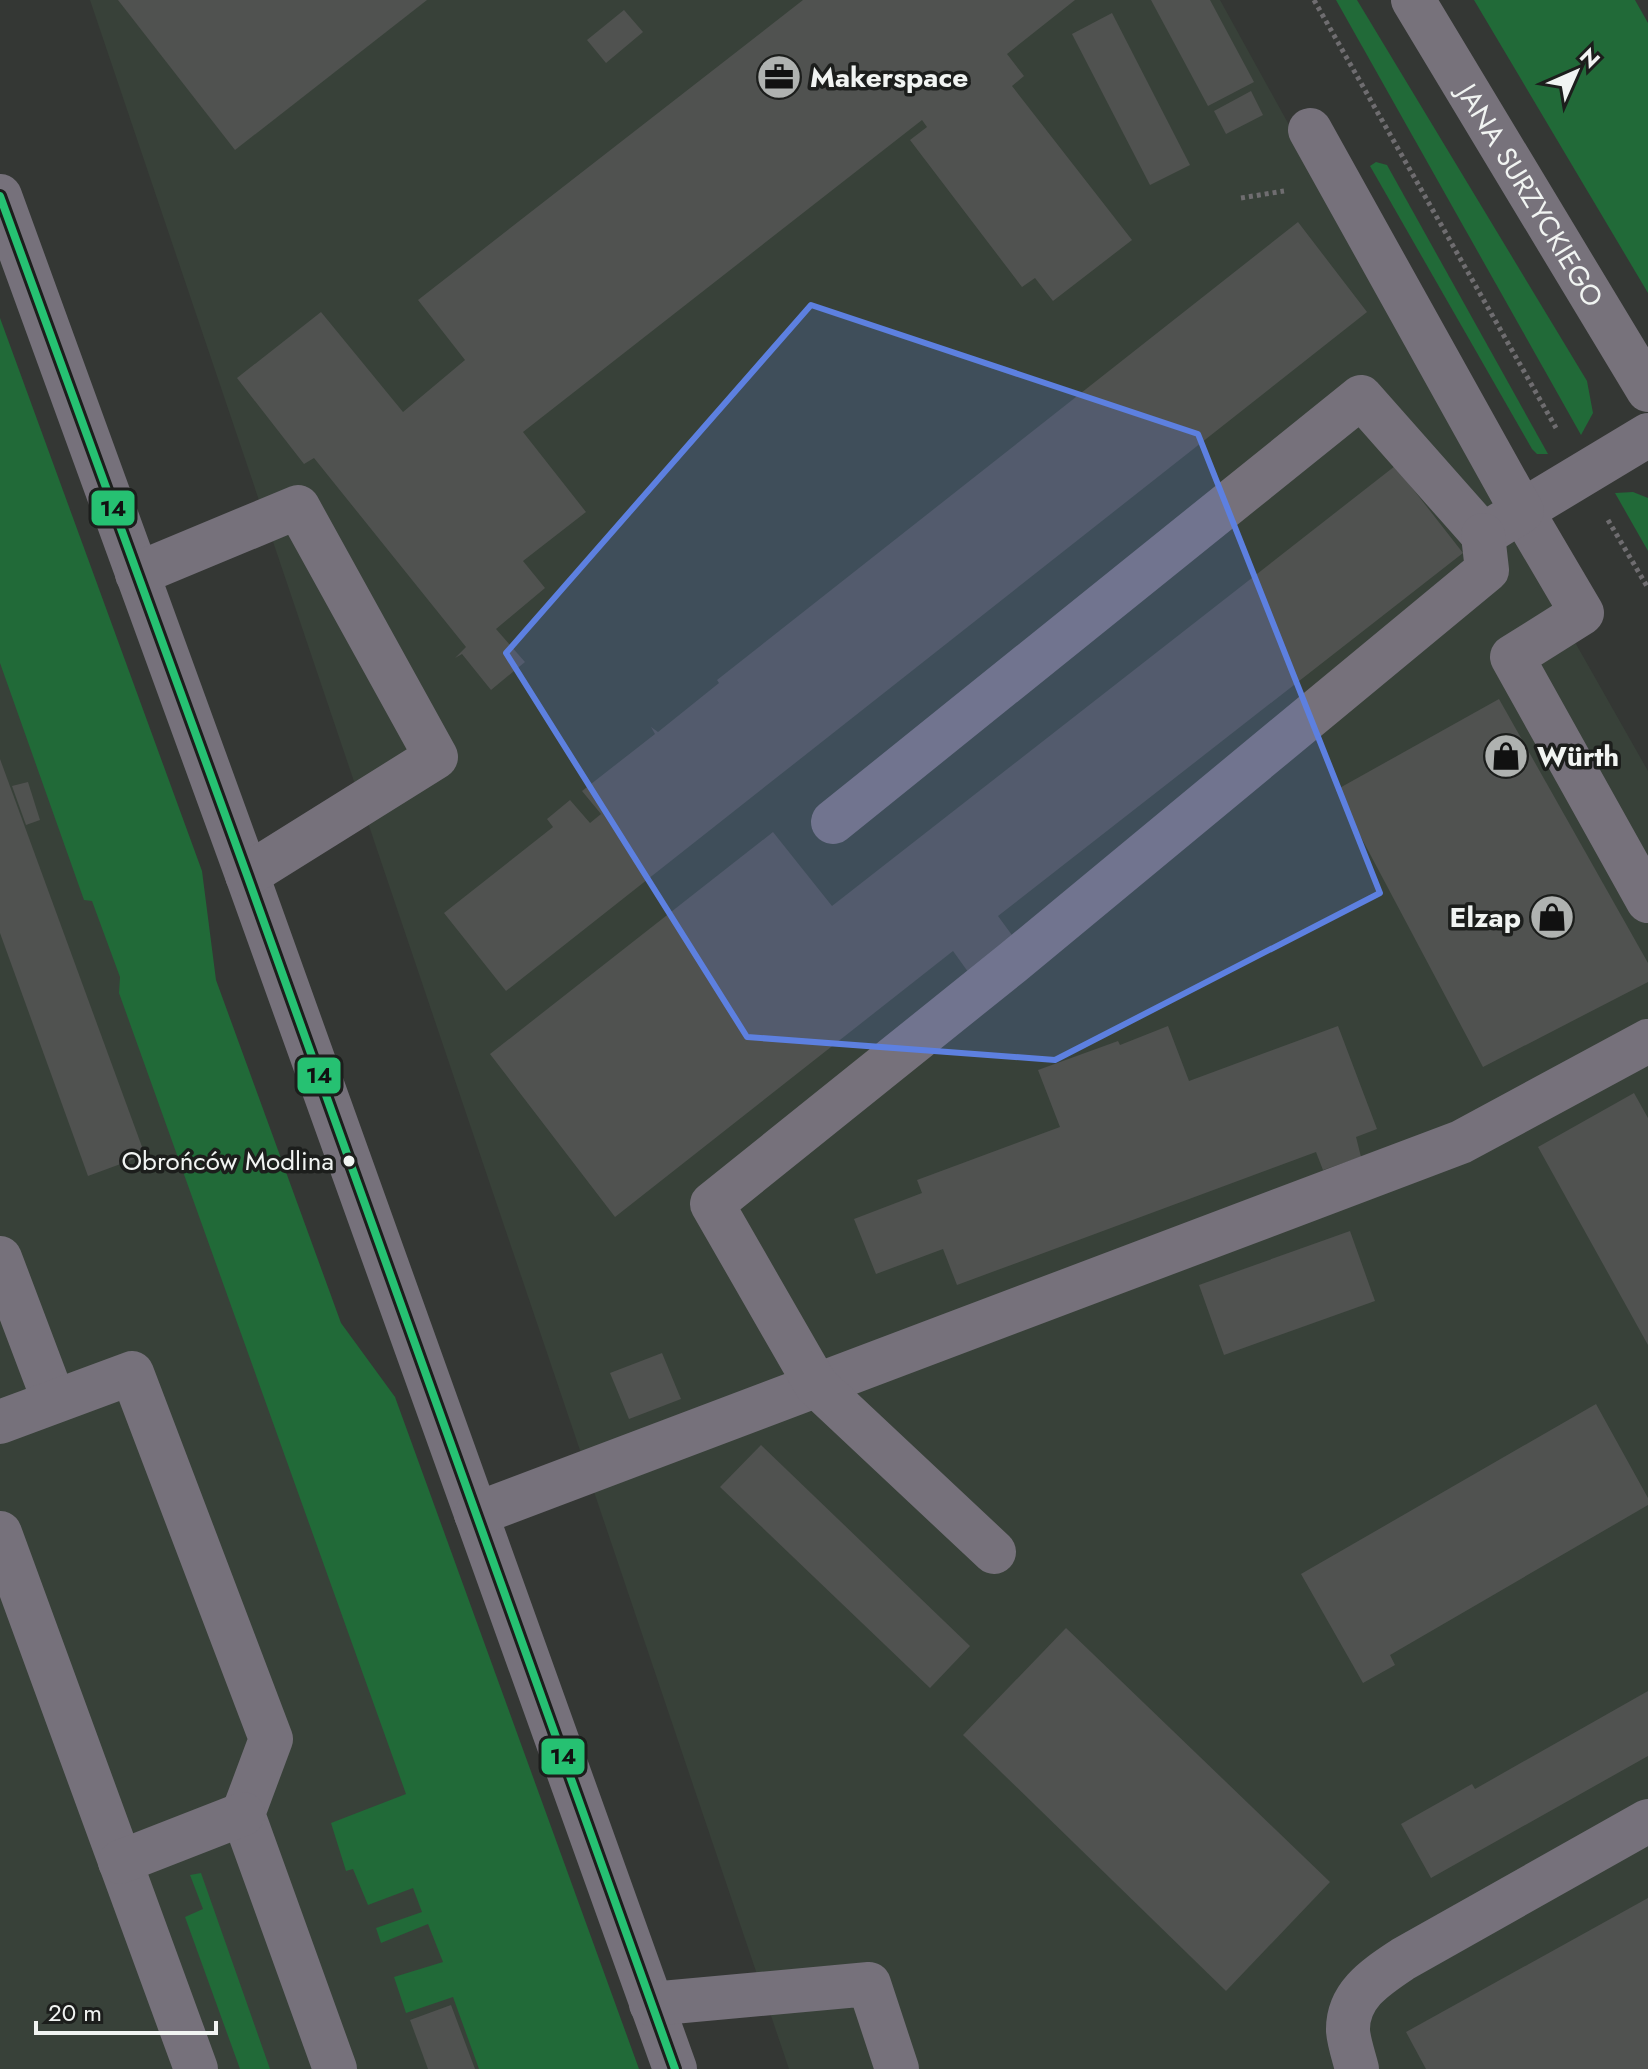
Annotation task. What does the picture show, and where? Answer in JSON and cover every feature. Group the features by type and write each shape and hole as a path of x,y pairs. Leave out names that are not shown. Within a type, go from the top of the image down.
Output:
{"main road":[{"name":"JANA SURZYCKIEGO","path":"1413,0 1648,390"}],"street":[{"path":"1310,130 1582,613 1512,657 1648,901"},
{"path":"0,196 675,2069"},
{"path":"833,822 1361,397 1483,535 1487,570 1012,963 712,1204 816,1385 994,1552"},
{"path":"1483,535 1648,435"},
{"path":"137,574 298,507 436,757 247,875"},
{"path":"476,1514 1461,1142 1648,1041"},
{"path":"0,1258 54,1401"},
{"path":"0,1422 132,1373 271,1739 243,1814 335,2069"},
{"path":"0,1533 196,2069"},
{"path":"120,1862 243,1814"},
{"path":"1357,2069 1348,2031 1353,2003 1369,1981 1648,1821"},
{"path":"651,2004 869,1984 897,2069"}],"path":[{"path":"1314,0 1558,432"},
{"path":"1605,515 1648,588"}],"highlighted area":[{"path":"811,305 1198,434 1380,893 1055,1060 747,1037 506,653"}],"shaded area":[{"path":"90,0 1220,0 1648,771 1648,2069 789,2069"},
{"path":"0,497 550,2069 0,2069"}],"green space":[{"path":"1336,0 1357,0 1587,381 1593,413 1581,435"},
{"path":"1474,0 1635,0 1648,23 1648,293"},
{"path":"1376,162 1387,165 1548,454 1537,454 1532,449 1370,166"},
{"path":"0,318 202,871 216,980 341,1323 395,1397 639,2069 479,2069 453,1997 406,2013 394,1977 443,1962 428,1924 381,1943 376,1928 422,1912 413,1888 368,1905 353,1869 346,1871 331,1823 406,1794 119,993 120,977 92,901 84,900 0,663"},
{"path":"1633,492 1648,498 1648,551 1615,493"},
{"path":"201,1873 270,2069 240,2069 185,1917 203,1909 190,1875"}],"building":[{"path":"118,0 427,0 235,150"},
{"path":"803,0 1075,0 1007,54 1024,76 1012,86 1132,240 1053,301 1035,278 1022,287 910,140 927,127 922,120 523,432 586,512 523,561 545,588 496,629 525,662 491,690 462,654 455,658 466,647 314,458 304,464 237,378 321,312 403,412 465,360 418,300"},
{"path":"1151,0 1210,0 1254,82 1208,106"},
{"path":"624,10 643,32 606,63 587,40"},
{"path":"1112,13 1190,165 1150,185 1072,34"},
{"path":"1251,91 1263,115 1226,134 1214,111"},
{"path":"1298,222 1367,312 506,991 444,913 553,827 547,819 570,800 590,823 601,814 582,791 655,734 651,727 658,732 719,683 717,680"},
{"path":"1395,466 1463,553 998,916 1017,942 971,976 953,951 615,1217 490,1054 773,832 832,906"},
{"path":"1499,699 1648,963 1648,982 1483,1067 1336,790"},
{"path":"0,759 145,1155 88,1176 0,933"},
{"path":"28,782 40,820 26,825 12,786"},
{"path":"1168,1026 1189,1081 1338,1026 1377,1129 1356,1137 1361,1157 1323,1170 1316,1152 957,1285 943,1249 876,1274 854,1219 922,1193 917,1180 1060,1127 1038,1070 1118,1041 1120,1045"},
{"path":"1634,1093 1648,1118 1648,1345 1538,1147"},
{"path":"1350,1231 1375,1301 1224,1355 1199,1285"},
{"path":"662,1353 681,1399 629,1419 610,1373"},
{"path":"1596,1404 1648,1498 1648,1505 1390,1655 1395,1665 1363,1683 1301,1574"},
{"path":"761,1445 970,1646 930,1688 720,1487"},
{"path":"1066,1628 1330,1882 1226,1991 963,1735"},
{"path":"1648,1691 1648,1756 1431,1878 1401,1824 1472,1784 1475,1789"},
{"path":"1648,1898 1648,2069 1426,2069 1406,2032"},
{"path":"451,2005 475,2069 428,2069 410,2020"}],"transit line":[{"name":"14","path":"0,196 675,2069"}],"place":[{"name":"Makerspace","path":"779,77"},
{"name":"Würth","path":"1506,756"},
{"name":"Elzap","path":"1552,917"},
{"name":"Obrońców Modlina","path":"349,1161"}]}
